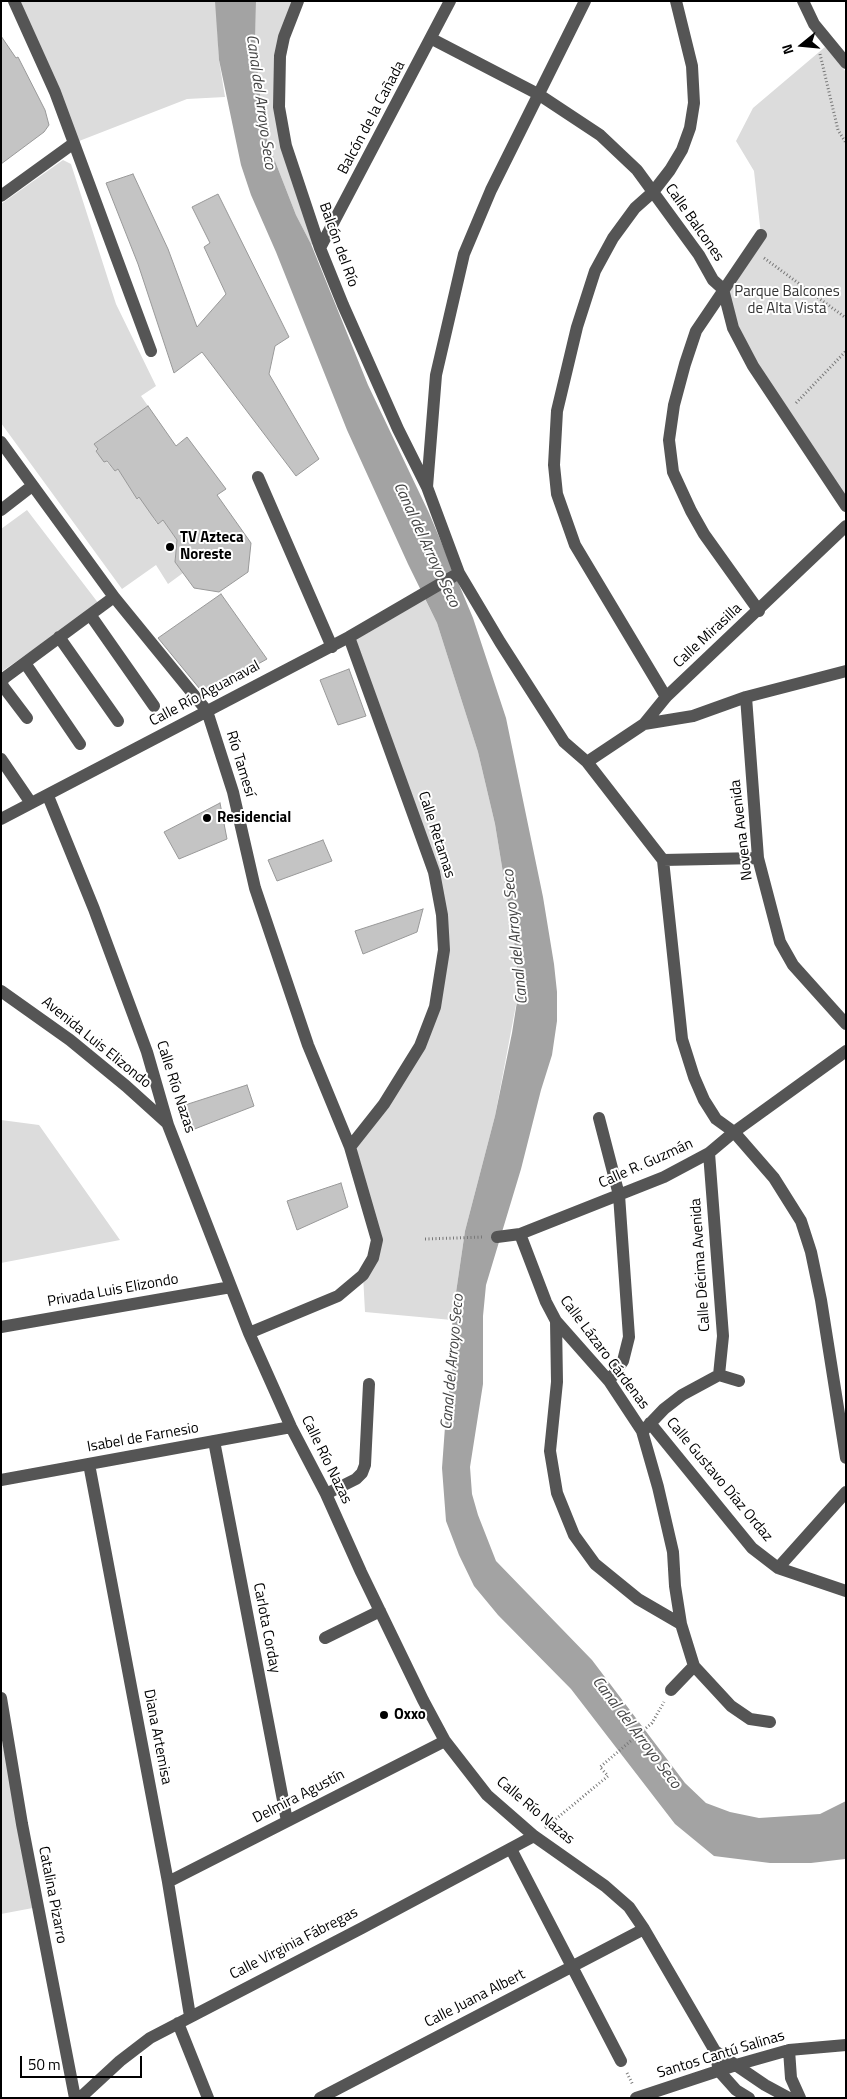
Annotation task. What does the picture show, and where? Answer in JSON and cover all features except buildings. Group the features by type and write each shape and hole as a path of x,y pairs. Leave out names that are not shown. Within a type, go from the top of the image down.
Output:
{"street":[{"path":"14,1 55,92 151,352"},
{"name":"Balcón del Río","path":"298,1 282,46 279,107 286,146 320,248 398,429 427,487 456,574 564,742 587,762 663,860"},
{"name":"Balcón de la Cañada","path":"320,248 432,39 450,1"},
{"path":"427,487 436,375 464,254 491,190 585,1"},
{"path":"666,697 575,545 557,494 554,465 557,411 577,327 595,271 613,238 635,208 653,192 670,170 682,150 690,128 694,103 692,66 676,1"},
{"path":"803,1 814,24 846,63"},
{"name":"Calle Balcones","path":"432,39 538,94 600,135 637,170 699,255 713,280 723,289 730,318 749,358 846,506"},
{"path":"1,196 74,143"},
{"path":"759,611 704,534 691,511 673,472 669,440 674,405 696,331 761,235"},
{"name":"Río Tamesí","path":"1,442 114,597 207,711 233,792 256,888 270,932 308,1045 350,1147 377,1240 373,1258 363,1275 338,1296 249,1333"},
{"path":"258,477 332,647"},
{"path":"1,510 32,486"},
{"name":"Calle Mirasilla","path":"587,762 644,724 666,697 759,611 846,526"},
{"name":"Calle Río Aguanaval","path":"1,819 332,647 456,574"},
{"path":"27,718 2,684 2,681 114,597"},
{"path":"91,616 154,706"},
{"path":"59,637 118,721"},
{"name":"Calle Retamas","path":"349,637 434,872 442,915 444,950 435,1006 420,1046 384,1104 350,1147"},
{"path":"25,663 80,744"},
{"path":"644,724 692,716 746,697 846,671"},
{"name":"Novena Avenida","path":"746,697 758,858 780,942 793,965 846,1024"},
{"path":"1,759 31,803"},
{"name":"Calle Río Nazas","path":"48,796 94,908 147,1052 168,1125 249,1333 423,1700 445,1740 487,1794 534,1836 604,1886 628,1907 644,1929 715,2051 718,2071"},
{"path":"758,858 663,860 682,1039 694,1077 704,1100 716,1119 734,1132 774,1178 801,1220 811,1252 817,1281 846,1458"},
{"name":"Avenida Luis Elizondo","path":"1,990 70,1040 126,1086 168,1125"},
{"name":"Calle R. Guzmán","path":"497,1237 520,1234 664,1177 708,1153 846,1051"},
{"path":"599,1118 619,1195 629,1337 623,1361 609,1381"},
{"name":"Calle Décima Avenida","path":"708,1153 723,1336 719,1375"},
{"name":"Calle Lázaro Cárdenas","path":"520,1234 546,1302 556,1321 609,1381 646,1427 673,1552 675,1586 681,1624 694,1666"},
{"name":"Privada Luis Elizondo","path":"1,1327 231,1287"},
{"path":"556,1321 557,1382 550,1451 557,1493 574,1535 595,1564 638,1599 681,1624"},
{"path":"646,1427 682,1395 719,1375 739,1381"},
{"path":"326,1494 362,1474 365,1465 369,1384"},
{"name":"Isabel de Farnesio","path":"1,1480 292,1426"},
{"name":"Calle Gustavo Díaz Ordaz","path":"646,1427 752,1548 778,1568 846,1591"},
{"name":"Carlota Corday","path":"214,1441 287,1821"},
{"name":"Diana Artemisa","path":"89,1464 168,1882 190,2016"},
{"path":"778,1568 846,1492"},
{"path":"324,1638 380,1611"},
{"path":"671,1690 694,1666 731,1706 750,1719 770,1722"},
{"name":"Catalina Pizarro","path":"1,1698 22,1824 75,2098"},
{"name":"Delmira Agustín","path":"168,1882 445,1740"},
{"name":"Calle Virginia Fábregas","path":"80,2098 120,2061 150,2038 534,1836"},
{"path":"511,1848 621,2061"},
{"name":"Calle Juana Albert","path":"320,2098 644,1929"},
{"path":"178,2023 208,2098"},
{"name":"Santos Cantú Salinas","path":"638,2097 736,2065 790,2050 846,2045"},
{"path":"790,2050 790,2078 800,2098"},
{"name":"Calle Río Nazas","path":"715,2051 765,2085 789,2098"},
{"path":"718,2071 736,2090 749,2098"}],"path":[{"path":"820,52 838,130 846,142"},
{"path":"764,258 846,318"},
{"path":"796,403 846,351"},
{"path":"425,1239 497,1237"},
{"path":"534,1836 608,1776 600,1767 652,1724 671,1690"},
{"path":"621,2061 638,2097"}],"green space":[{"path":"14,1 216,1 219,60 225,97 187,99 74,143"},
{"path":"256,1 298,1 291,17 279,107 320,248 311,244 296,215 268,143 263,123 255,46"},
{"name":"Parque Balcones de Alta Vista","path":"825,47 846,72 846,506 753,366 723,289 761,235 754,171 736,141 753,108"},
{"path":"63,160 71,164 116,304 156,386 141,396 148,406 96,451 115,471 118,469 137,498 141,495 154,514 152,516 157,524 163,520 177,540 175,562 183,573 168,584 156,565 122,589 1,423 1,204"},
{"path":"27,510 99,604 1,672 1,529"},
{"path":"423,595 437,623 478,752 495,824 514,940 519,989 495,1116 465,1231 452,1320 365,1312 363,1275 377,1240 350,1147 384,1104 435,1007 442,915 349,637"},
{"path":"1,1120 39,1125 120,1240 1,1263"},
{"path":"1,1736 38,1907 1,1914"}],"water":[{"name":"Canal del Arroyo Seco","path":"215,1 256,1 255,46 263,123 268,143 296,215 311,244 368,385 429,513 473,618 506,718 543,897 554,964 557,992 557,1021 552,1055 521,1169 486,1285 483,1316 483,1384 470,1467 472,1494 478,1515 496,1561 592,1660 685,1783 706,1803 730,1812 759,1818 820,1814 846,1801 845,1859 811,1863 770,1863 714,1856 675,1824 571,1689 498,1615 474,1586 459,1555 446,1521 442,1468 446,1413 455,1351 452,1320 465,1231 495,1116 512,1033 519,989 514,940 495,824 478,752 437,623 347,430 276,252 251,195 241,165 219,60"}],"place":[{"name":"TV Azteca Noreste","path":"170,547"},
{"name":"Residencial","path":"207,818"},
{"name":"Oxxo","path":"384,1715"}]}
